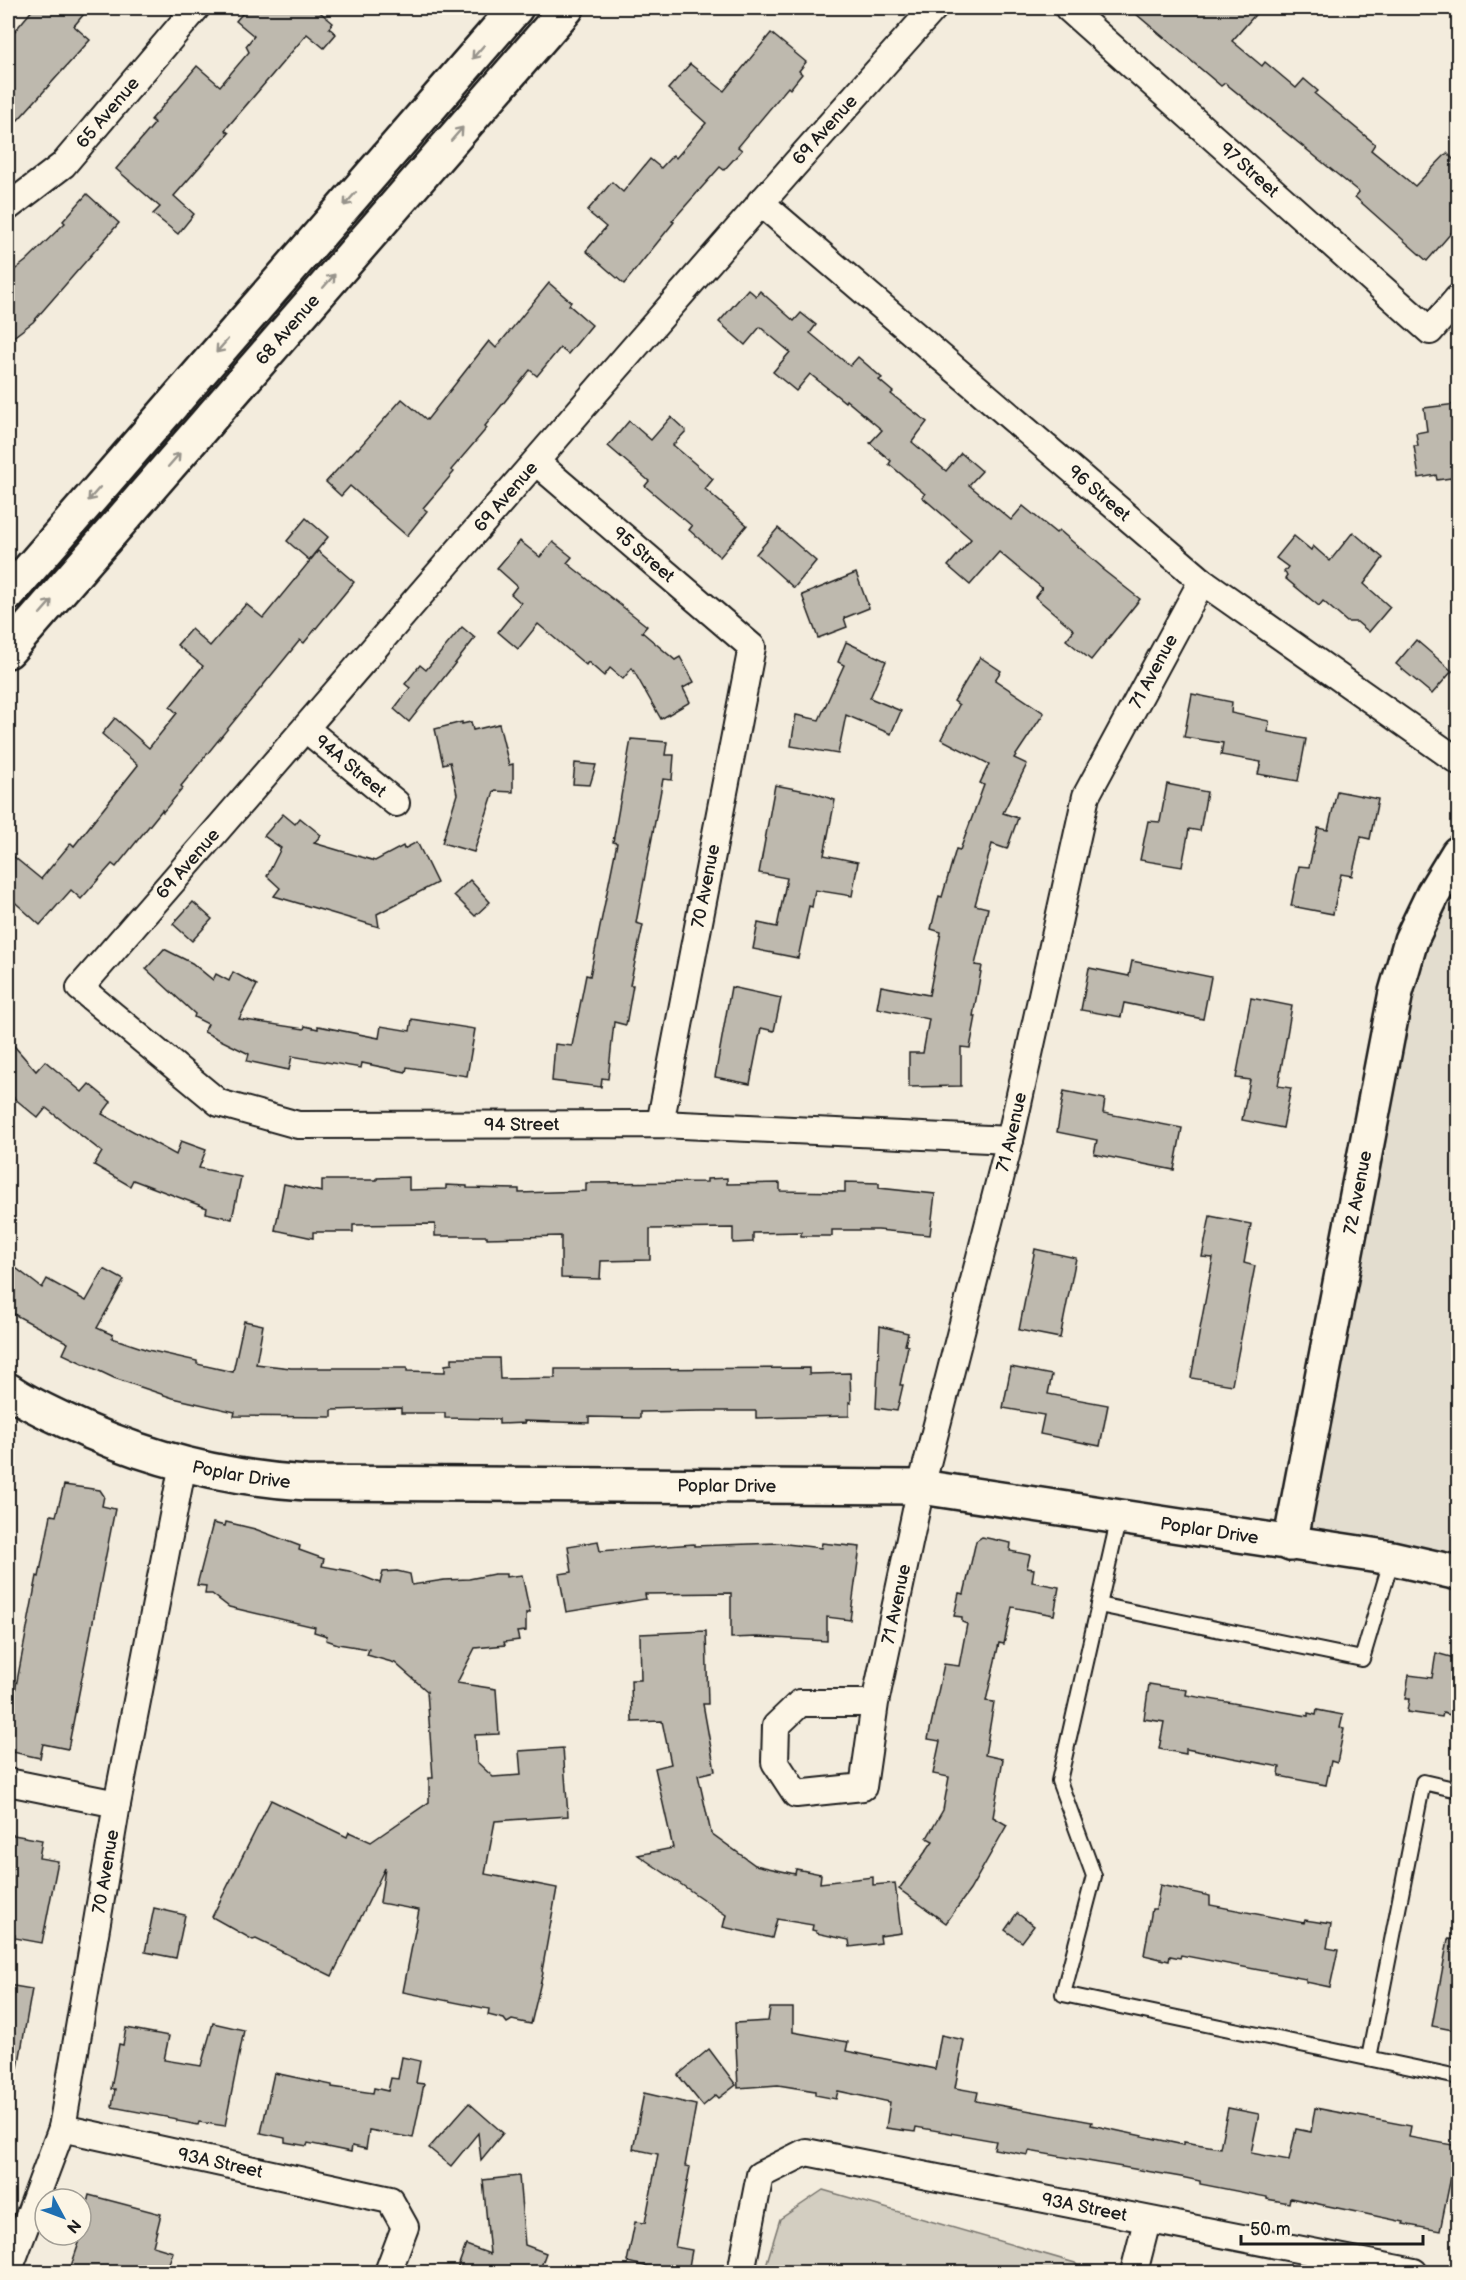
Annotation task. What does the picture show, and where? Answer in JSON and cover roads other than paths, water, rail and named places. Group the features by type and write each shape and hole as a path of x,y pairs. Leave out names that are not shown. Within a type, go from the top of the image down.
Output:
{"street":[{"name":"65 Avenue","path":"8,207 63,165 196,8"},
{"name":"68 Avenue","path":"8,594 516,8"},
{"name":"68 Avenue","path":"8,651 567,8"},
{"name":"69 Avenue","path":"80,988 760,202 934,8"},
{"name":"97 Street","path":"1068,8 1430,331 1458,298"},
{"name":"96 Street","path":"760,202 1202,581 1458,761"},
{"name":"95 Street","path":"536,462 752,648"},
{"name":"71 Avenue","path":"875,1703 800,1702 776,1726 775,1762 796,1794 862,1787 875,1703 921,1487 1010,1140 1086,796 1202,581"},
{"name":"70 Avenue","path":"660,1124 752,648"},
{"name":"94A Street","path":"306,729 396,803"},
{"name":"72 Avenue","path":"1290,1544 1396,992 1411,940 1433,894 1458,853"},
{"name":"94 Street","path":"80,988 219,1103 298,1125 660,1124 1010,1140"},
{"name":"Poplar Drive","path":"8,1390 97,1436 135,1451 247,1478 306,1484 921,1487 1392,1558 1458,1573"},
{"name":"70 Avenue","path":"8,2272 62,2128 117,1804 183,1464"},
{"path":"8,1782 117,1804"},
{"name":"93A Street","path":"62,2128 390,2200 405,2227 388,2272"},
{"name":"93A Street","path":"741,2272 760,2175 807,2152 1414,2272"},
{"path":"1134,2272 1147,2221"}],"lane":[{"path":"1119,1516 1059,1781 1094,1876 1063,1994 1458,2077"},
{"path":"1099,1605 1362,1659 1392,1558"},
{"path":"1370,2058 1424,1782 1458,1790"}]}
